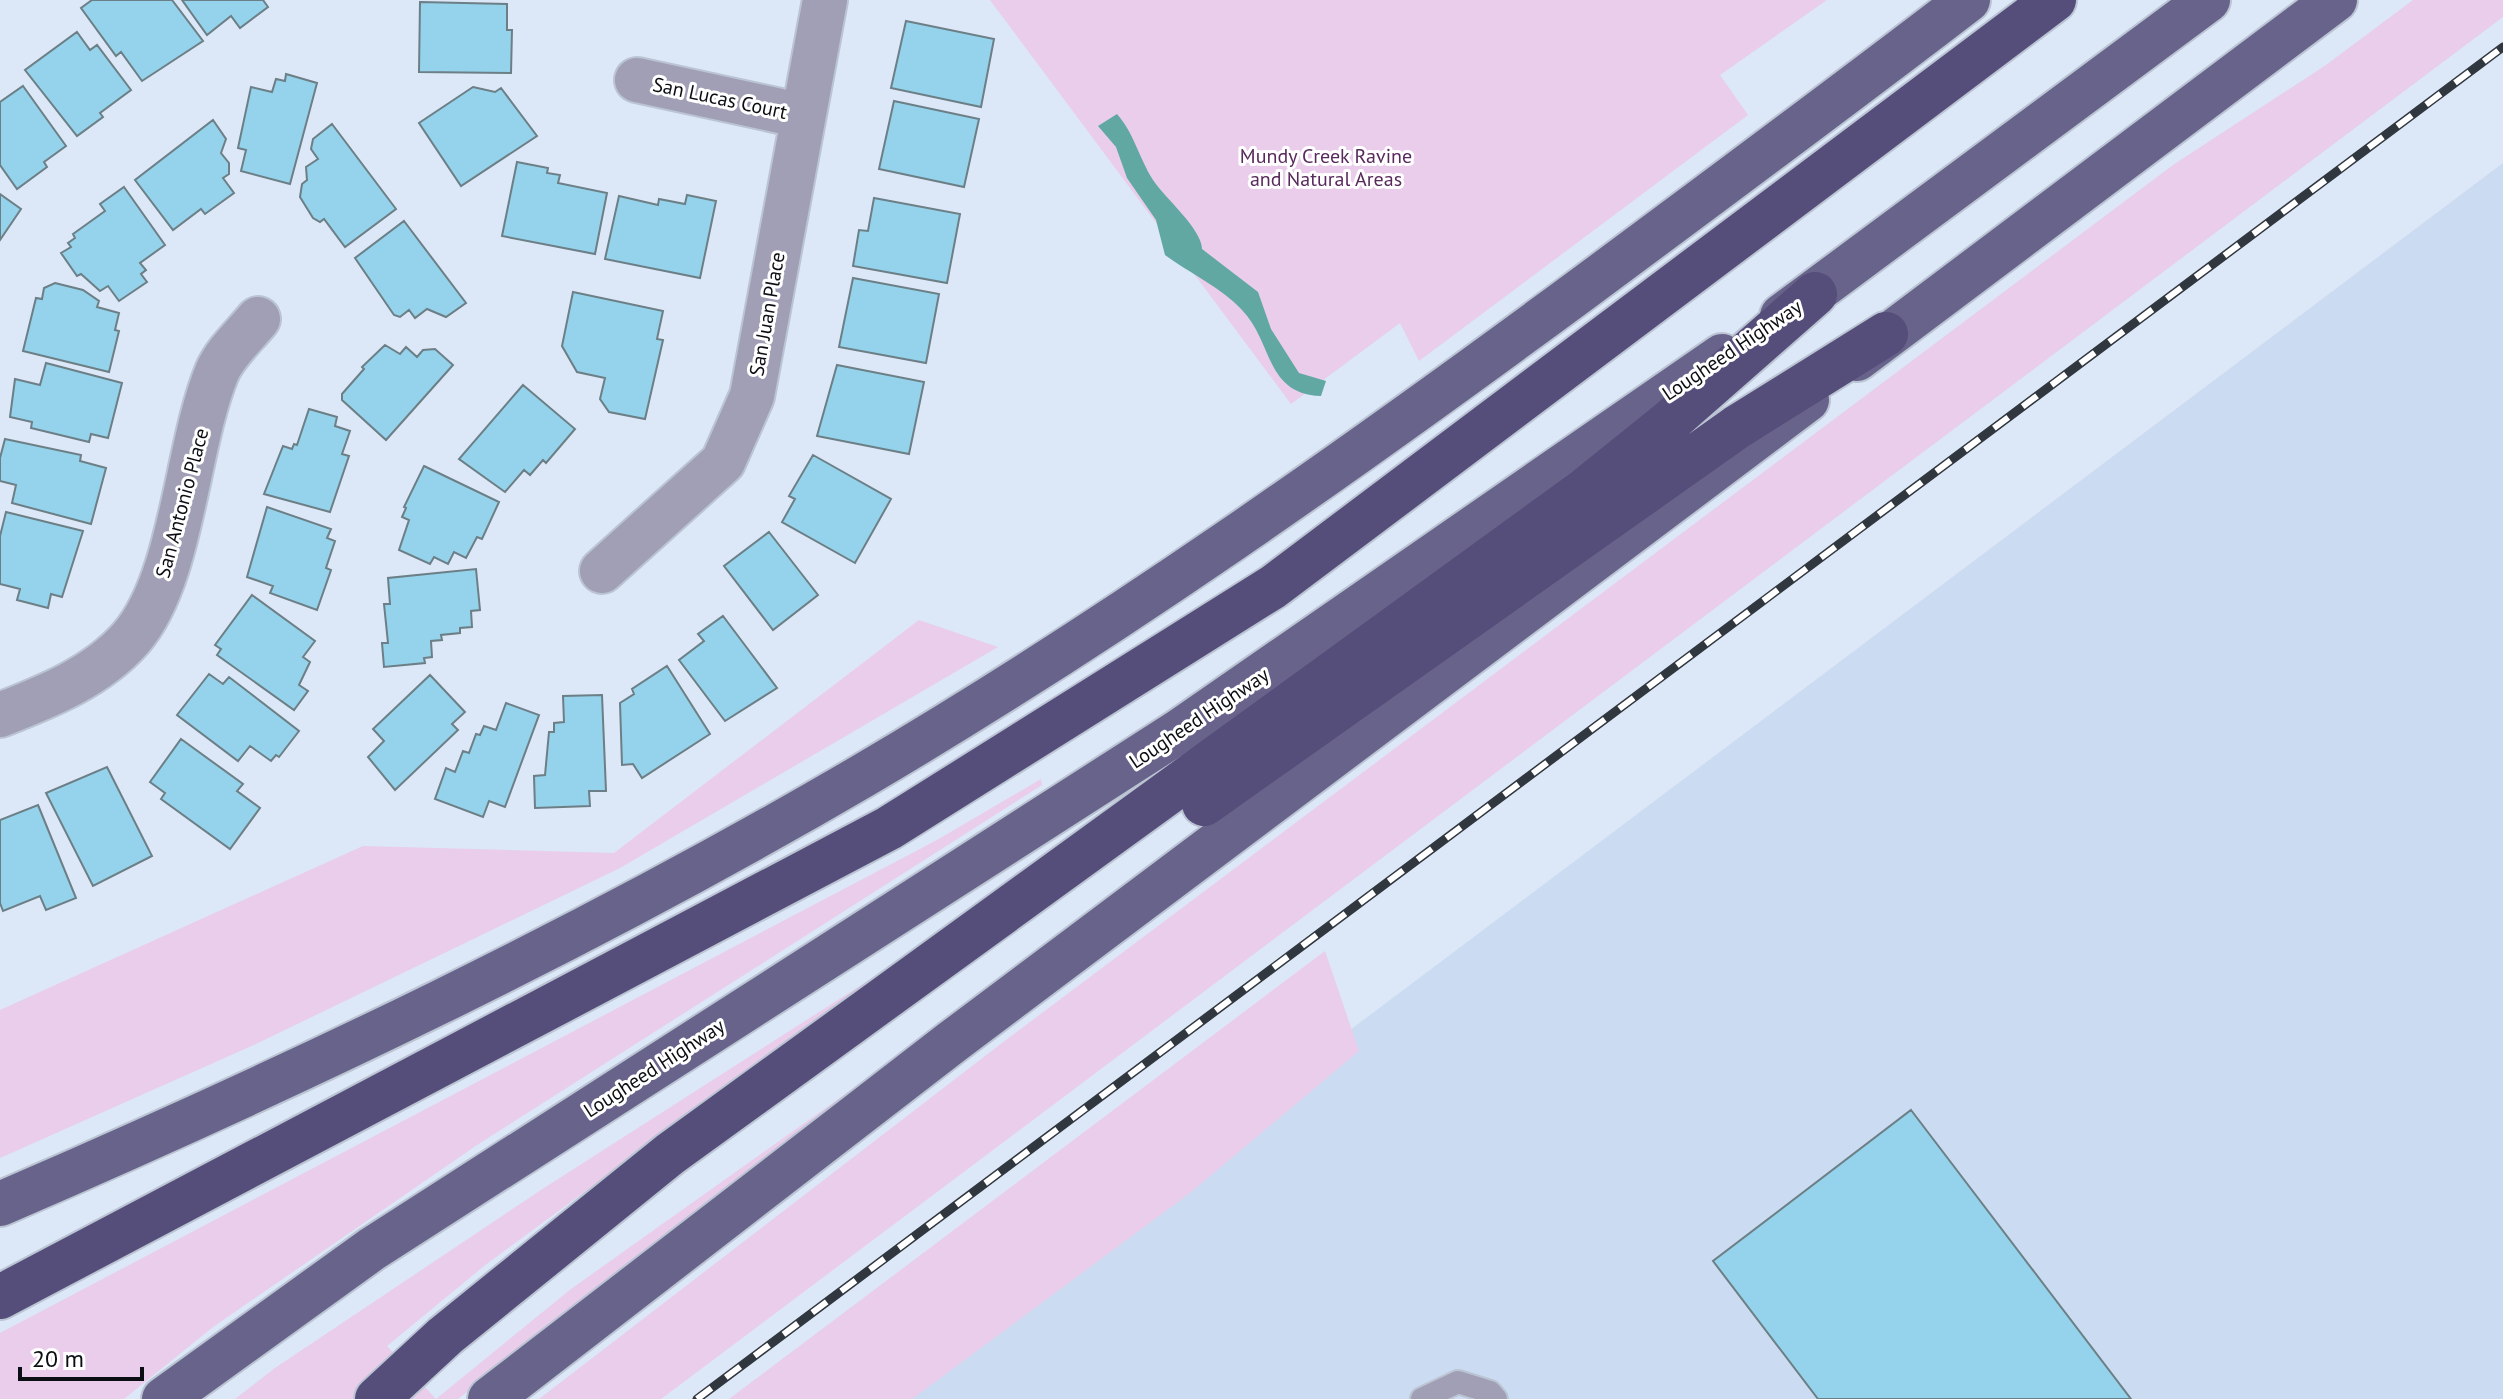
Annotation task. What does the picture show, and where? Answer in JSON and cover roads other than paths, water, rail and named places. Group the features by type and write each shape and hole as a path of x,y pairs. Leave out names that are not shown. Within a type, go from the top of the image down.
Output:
{"highway":[{"path":"0,1297 889,828 1207,628 1285,578 2054,0"},
{"path":"377,1399 430,1349 708,1126 1585,490 1678,415 1815,294"},
{"path":"430,1349 1714,443 1886,334"}],"main road":[{"path":"0,1204 236,1102 454,996 689,874 867,773 1135,605 1330,473 1968,0"},
{"name":"Lougheed Highway","path":"164,1399 385,1240 1203,716 1815,294 2208,0"},
{"path":"490,1399 952,1042 1753,444 1886,334 2335,0"}],"street":[{"name":"San Juan Place","path":"602,571 723,462 752,396 825,0"},
{"name":"San Lucas Court","path":"637,80 803,116"},
{"name":"San Antonio Place","path":"0,715 73,682 101,665 131,638 162,582 218,370 258,319"}],"lane":[{"path":"1422,1399 1458,1382 1490,1392 1496,1399"}],"railway":[{"path":"697,1399 2503,47"}],"park label":[{"name":"Mundy Creek Ravine and Natural Areas","path":"1326,168"}]}
